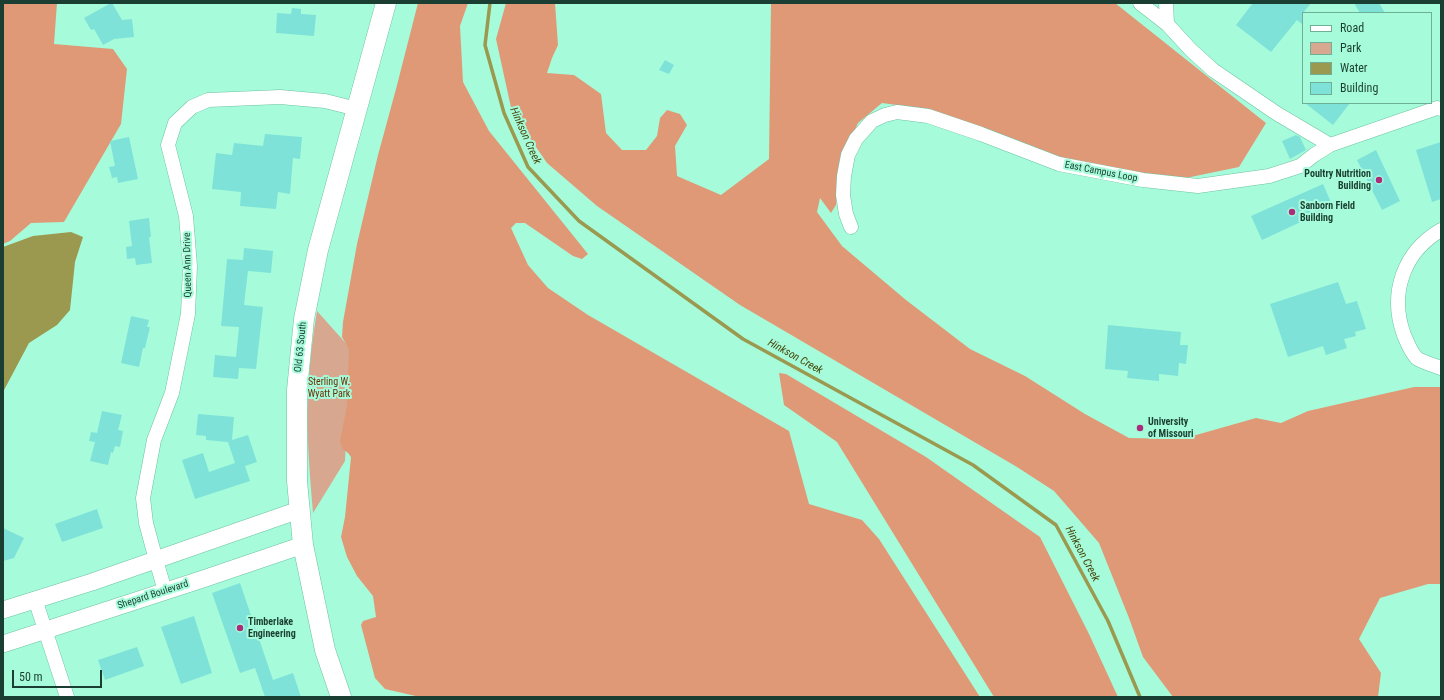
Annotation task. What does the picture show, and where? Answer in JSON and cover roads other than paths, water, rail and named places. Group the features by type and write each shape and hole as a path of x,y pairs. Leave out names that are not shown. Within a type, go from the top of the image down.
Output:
{"main road":[{"name":"Old 63 South","path":"341,697 325,650 303,544 297,481 297,390 304,318 318,250 386,3"}],"street":[{"path":"1140,3 1167,24 1191,50 1213,70 1276,114 1330,145"},
{"path":"1166,3 1167,24"},
{"name":"Queen Ann Drive","path":"165,591 146,523 142,498 154,440 172,393 188,314 190,266 186,216 168,145 176,123 192,107 208,100 280,98 325,101 357,109"},
{"name":"East Campus Loop","path":"851,226 846,214 843,195 844,176 848,155 856,139 872,121 885,115 897,112 928,116 981,134 1059,164 1143,180 1198,186 1269,176 1300,166 1330,145 1437,108 1441,109"},
{"path":"1441,230 1433,234 1411,257 1402,277 1398,299 1400,325 1407,342 1417,358 1441,368"},
{"path":"3,610 92,582 299,510"},
{"name":"Shepard Boulevard","path":"3,644 303,544"},
{"path":"35,599 68,697"}],"water":[{"path":"71,232 83,237 75,262 70,310 57,325 29,343 3,392 3,247 33,236"}],"waterway":[{"name":"Hinkson Creek","path":"490,3 485,45 504,113 528,167 579,221 743,339 973,465 1056,525 1108,621 1140,697"}],"place":[{"name":"Poultry Nutrition Building","path":"1379,180"},
{"name":"Sanborn Field Building","path":"1292,212"},
{"name":"University of Missouri","path":"1140,428"},
{"name":"Timberlake Engineering","path":"240,628"}],"park label":[{"name":"Sterling W. Wyatt Park","path":"329,388"}]}
